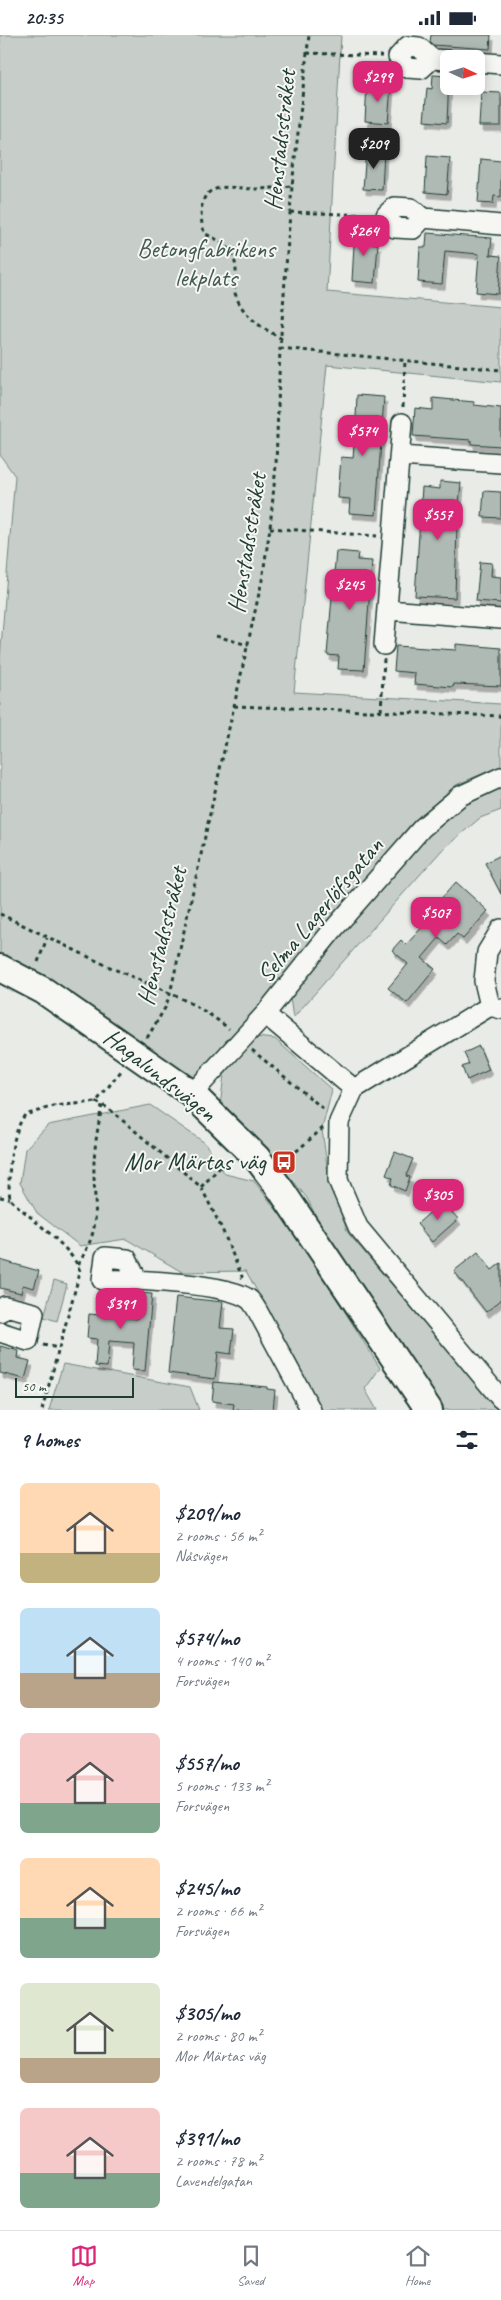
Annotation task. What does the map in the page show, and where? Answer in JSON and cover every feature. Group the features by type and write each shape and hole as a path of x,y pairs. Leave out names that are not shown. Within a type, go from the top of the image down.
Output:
{"street":[{"path":"398,57 408,46 419,47 440,60"},
{"path":"485,63 501,64"},
{"path":"386,215 395,227 413,229 423,218 501,225"},
{"path":"384,645 402,423"},
{"path":"400,456 501,463"},
{"path":"388,610 501,619"},
{"name":"Selma Lagerlöfsgatan","path":"192,1094 265,1014 330,932 422,828 460,796 501,777"},
{"path":"501,929 487,952 484,981 495,1008 354,1089 336,1120 338,1179 358,1227 501,1399"},
{"name":"Hagalundsvägen","path":"0,968 44,991 192,1094 257,1158 429,1410"},
{"path":"265,1014 354,1089"},
{"path":"137,1279 234,1293 250,1300 257,1309 311,1410"},
{"path":"0,1312 5,1306 34,1313 28,1341 0,1332"}],"path":[{"name":"Henstadsstråket","path":"145,1041 165,1008 170,994 248,645 270,527 276,465 280,348 292,186 309,35"},
{"path":"307,53 398,57"},
{"path":"282,339 258,326 248,315 235,293 236,270 230,249 218,239 205,234 202,213 204,198 210,191 224,188 257,189 292,186"},
{"path":"290,212 386,215"},
{"path":"280,348 501,370"},
{"path":"402,423 405,360"},
{"path":"270,527 394,537"},
{"path":"216,636 248,645"},
{"path":"381,711 384,645"},
{"path":"234,706 501,716"},
{"path":"0,914 47,938 170,994 214,1017 336,1120 284,1162"},
{"path":"38,962 47,938"},
{"path":"96,1102 127,1065"},
{"path":"10,1199 8,1184 9,1168 18,1126 25,1115 54,1107 96,1102 108,1107 201,1187 222,1229 250,1300"},
{"path":"78,1265 91,1241 96,1221 94,1155 102,1105"},
{"path":"201,1187 226,1161"},
{"path":"0,1197 10,1199 67,1249 78,1265 80,1272 42,1410"}],"green space":[{"name":"Betongfabrikens lekplats","path":"0,35 341,35 327,292 501,307 501,382 327,365 294,692 501,704 501,766 456,785 411,824 233,1039 190,1083 0,958 0,659 15,476 0,455"},
{"path":"501,787 501,810 480,818 441,851 293,1018 290,998 427,833 464,804"},
{"path":"255,1037 275,1039 332,1090 322,1129 329,1181 348,1233 498,1410 442,1410 331,1247 307,1198 278,1163 220,1106 224,1075"},
{"path":"150,1105 205,1143 225,1174 254,1181 302,1243 380,1368 365,1389 377,1410 322,1410 246,1271 182,1272 126,1239 80,1246 37,1213 20,1183 25,1149 48,1125"},
{"path":"54,1280 67,1284 57,1321 44,1317"},
{"path":"63,1364 190,1387 199,1410 49,1410"}],"building":[{"path":"431,35 491,35 490,49 433,45 430,42"},
{"path":"355,70 376,71 375,85 354,83"},
{"path":"433,75 440,75 440,95 448,95 447,123 424,121 427,88 432,89"},
{"path":"367,84 391,86 388,123 365,121"},
{"path":"485,92 501,93 501,126 479,126 481,95 485,95"},
{"path":"366,150 384,151 382,190 363,189"},
{"path":"427,156 450,158 447,194 425,192"},
{"path":"481,159 501,161 501,197 494,196 493,204 478,203"},
{"path":"355,227 369,228 368,243 378,244 375,283 352,281"},
{"path":"427,233 492,238 490,255 501,256 498,294 476,292 479,254 445,251 442,284 418,282 420,247 426,247"},
{"path":"357,395 384,397 376,515 349,513 350,499 338,498 341,457 353,458 355,433 343,432 344,417 356,418"},
{"path":"433,398 474,402 474,405 501,408 501,446 471,444 471,440 413,436 415,408 433,410"},
{"path":"440,481 461,483 457,524 455,598 415,596 422,487 440,489"},
{"path":"484,491 501,492 501,518 482,517"},
{"path":"336,551 358,553 357,560 372,561 364,670 338,669 339,656 327,655"},
{"path":"480,562 492,563 491,576 501,577 501,603 476,601"},
{"path":"456,644 501,648 501,686 454,684 453,687 414,684 415,673 394,671 396,646 456,650"},
{"path":"501,855 501,894 485,863"},
{"path":"456,882 488,911 463,939 457,934 447,945 439,938 422,958 435,969 407,1003 388,988 408,964 392,950 401,940 406,945 443,904 439,901"},
{"path":"479,1046 489,1070 467,1080 462,1067 469,1064 464,1053"},
{"path":"395,1152 413,1159 406,1176 410,1177 405,1191 391,1185 393,1178 386,1175"},
{"path":"443,1201 458,1219 432,1242 417,1224"},
{"path":"478,1252 492,1270 501,1263 501,1300 486,1312 454,1271"},
{"path":"0,1260 39,1271 34,1288 23,1285 21,1293 0,1288"},
{"path":"103,1291 115,1291 113,1316 137,1319 139,1293 152,1294 145,1371 132,1370 134,1343 109,1341 107,1367 95,1366 97,1339 87,1338 89,1314 101,1315"},
{"path":"176,1297 223,1302 220,1328 234,1329 231,1354 218,1352 215,1379 168,1373"},
{"path":"0,1346 19,1351 18,1358 30,1361 25,1379 0,1373"},
{"path":"214,1382 267,1387 267,1389 275,1390 273,1410 233,1410 234,1404 212,1401"}],"place":[{"name":"Mor Märtas väg","path":"284,1162"}]}
